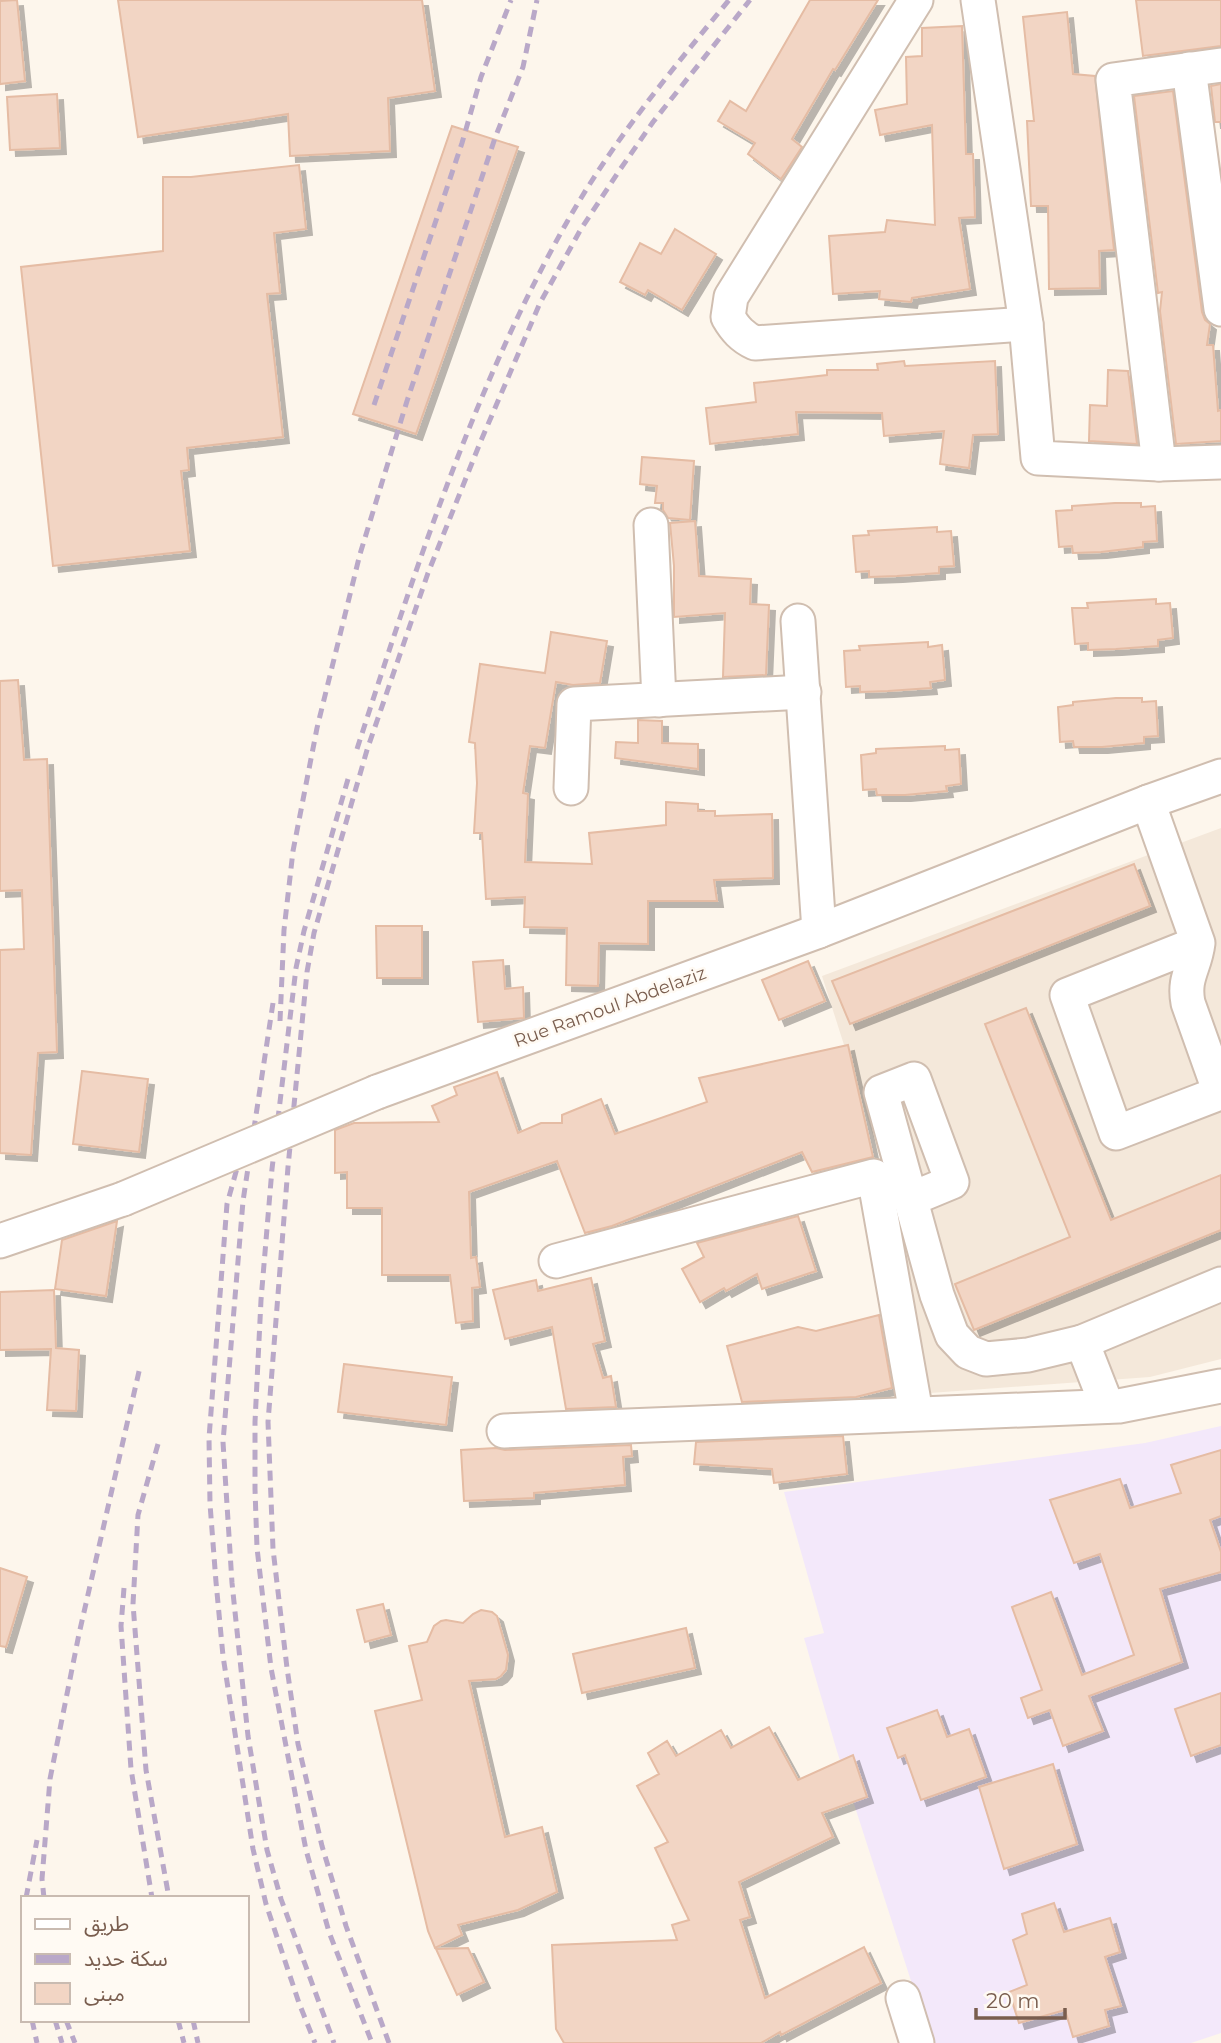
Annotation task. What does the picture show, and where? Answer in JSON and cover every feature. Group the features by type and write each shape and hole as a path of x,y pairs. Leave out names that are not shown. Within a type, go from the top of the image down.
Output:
{"street":[{"path":"916,0 731,296 728,317 745,339 755,343 1026,324"},
{"path":"978,0 1026,324 1038,458 1159,464 1221,463"},
{"path":"1159,464 1113,80 1221,65"},
{"path":"1189,69 1221,310"},
{"path":"651,525 659,700"},
{"path":"799,621 819,931"},
{"path":"571,788 574,704 804,692"},
{"name":"Rue Ramoul Abdelaziz","path":"0,1241 123,1199 377,1092 819,931 1221,776"},
{"path":"1148,802 1198,943 1185,989 1220,1093 1116,1133 1067,995 1198,943"},
{"path":"556,1261 874,1176 916,1413"},
{"path":"911,1199 944,1318 952,1335 968,1352 986,1359 1010,1358 1082,1342 1221,1284"},
{"path":"1082,1342 1107,1406"},
{"path":"504,1431 1119,1406 1221,1386"},
{"path":"903,1998 917,2043"}],"shaded area":[{"path":"1221,828 1221,1359 1150,1377 930,1393 891,1192 822,976"},
{"path":"1221,1426 1221,2033 1191,2043 931,2043 836,1748 804,1638 824,1633 784,1492 1145,1443"}],"building":[{"path":"17,0 25,81 0,84 0,1"},
{"path":"118,0 422,0 435,91 388,98 390,151 290,156 288,114 138,137"},
{"path":"810,0 878,0 792,139 802,147 781,179 748,154 755,143 718,121 730,101 746,111"},
{"path":"1136,0 1221,0 1221,46 1143,56"},
{"path":"1067,12 1073,74 1095,76 1114,250 1099,251 1100,288 1049,289 1048,206 1031,206 1027,121 1034,121 1023,17"},
{"path":"962,26 966,154 973,154 975,217 959,218 970,289 912,298 911,302 879,299 880,291 833,294 829,236 885,232 887,220 935,225 932,125 880,135 875,110 907,104 906,57 922,56 922,28"},
{"path":"1221,84 1221,122 1215,122 1211,86"},
{"path":"1173,91 1202,312 1210,324 1207,345 1213,345 1218,411 1221,410 1221,441 1176,444 1160,311 1162,292 1158,293 1134,96"},
{"path":"57,94 60,148 10,150 7,97"},
{"path":"452,126 518,147 416,434 353,414"},
{"path":"299,165 306,229 274,233 280,293 267,294 283,437 187,448 189,470 181,471 190,551 53,566 21,267 163,251 163,177 191,177"},
{"path":"675,229 716,254 682,310 648,290 645,295 620,282 640,243 661,254"},
{"path":"904,361 905,366 995,361 998,434 973,435 969,468 940,464 944,431 884,436 882,413 796,412 798,434 710,444 706,408 756,402 754,383 827,375 827,370 878,370 877,364"},
{"path":"1108,370 1128,371 1137,444 1089,441 1090,405 1107,406"},
{"path":"642,457 694,461 690,520 668,518 663,510 663,503 655,503 657,486 640,484"},
{"path":"1115,503 1155,506 1157,541 1143,542 1143,547 1101,552 1073,553 1072,546 1059,547 1056,511 1072,510 1072,506"},
{"path":"695,521 699,576 751,579 750,604 769,605 766,675 723,677 725,613 674,617 674,566 670,523"},
{"path":"937,527 937,532 951,531 954,566 939,567 939,573 897,576 869,577 869,571 856,572 853,536 869,535 868,531"},
{"path":"1156,599 1156,604 1170,603 1173,638 1158,640 1158,646 1116,649 1088,650 1088,643 1075,644 1072,608 1088,608 1087,603"},
{"path":"551,632 607,641 600,683 573,685 556,682 545,748 530,746 523,793 528,794 525,862 592,864 589,833 666,825 666,802 698,804 698,811 715,811 715,816 772,814 773,878 714,880 717,901 648,901 648,944 599,943 598,986 566,985 567,928 524,927 525,897 486,899 482,833 474,833 477,783 475,743 469,742 480,664 545,673"},
{"path":"928,642 928,647 942,645 945,680 930,682 931,688 860,692 860,686 846,687 844,651 860,650 859,646"},
{"path":"18,680 24,760 47,759 57,1052 38,1053 31,1155 0,1153 0,950 24,949 22,890 0,891 0,681"},
{"path":"1116,698 1156,701 1158,736 1144,737 1144,743 1102,747 1074,747 1073,741 1060,742 1058,707 1073,705 1073,702"},
{"path":"638,720 662,721 662,743 698,744 698,769 615,758 616,742 638,743"},
{"path":"945,746 945,750 959,749 961,784 946,786 947,791 905,795 877,795 876,789 863,790 861,755 876,753 876,749"},
{"path":"1134,864 1150,906 850,1024 832,981"},
{"path":"376,926 422,926 422,978 377,978"},
{"path":"503,960 505,989 523,987 524,1018 478,1022 473,962"},
{"path":"808,961 825,1001 779,1020 762,980"},
{"path":"1026,1008 1111,1220 1221,1175 1221,1230 974,1330 955,1284 1070,1237 985,1024"},
{"path":"848,1045 873,1157 812,1172 802,1152 612,1226 585,1233 557,1161 469,1192 471,1258 476,1257 480,1287 472,1288 473,1321 456,1323 450,1275 382,1275 382,1208 347,1208 347,1172 335,1173 335,1130 354,1123 439,1122 432,1106 457,1095 454,1087 497,1072 518,1133 541,1123 562,1123 562,1115 601,1099 615,1134 707,1102 699,1078"},
{"path":"82,1071 148,1079 139,1152 73,1144"},
{"path":"798,1216 816,1271 762,1289 757,1274 700,1302 682,1269 704,1257 697,1243"},
{"path":"117,1221 106,1296 55,1289 62,1240"},
{"path":"591,1278 605,1341 593,1344 603,1378 611,1376 616,1407 566,1409 552,1327 505,1339 493,1290 536,1280 538,1291"},
{"path":"54,1290 56,1348 79,1350 76,1411 47,1410 51,1349 0,1350 0,1292"},
{"path":"879,1315 892,1388 856,1397 742,1402 727,1346 798,1327 816,1331"},
{"path":"344,1364 452,1377 446,1425 338,1412"},
{"path":"843,1436 847,1474 774,1483 772,1469 694,1464 696,1442"},
{"path":"631,1445 632,1456 623,1457 625,1485 534,1493 534,1498 464,1501 461,1450"},
{"path":"1221,1450 1221,1516 1210,1520 1221,1552 1221,1572 1160,1589 1182,1662 1089,1696 1103,1731 1063,1746 1050,1710 1028,1718 1021,1698 1042,1690 1012,1607 1051,1592 1082,1675 1134,1655 1100,1554 1074,1563 1050,1500 1120,1479 1130,1508 1181,1493 1171,1465"},
{"path":"0,1568 27,1577 6,1647 0,1646"},
{"path":"383,1604 391,1635 365,1642 357,1610"},
{"path":"481,1610 497,1616 508,1655 506,1670 501,1676 496,1679 469,1681 505,1837 542,1827 557,1892 518,1910 458,1925 462,1935 435,1948 428,1931 375,1711 422,1700 409,1646 427,1642 434,1626 441,1621 463,1623"},
{"path":"686,1628 695,1668 582,1693 573,1654"},
{"path":"1221,1693 1221,1745 1191,1756 1175,1709"},
{"path":"937,1710 947,1737 969,1729 986,1777 921,1800 905,1755 898,1758 887,1728"},
{"path":"769,1727 798,1780 853,1755 867,1797 822,1813 833,1837 739,1882 750,1917 740,1920 765,1998 864,1947 881,1983 761,2043 564,2043 556,2029 552,1945 677,1940 672,1925 689,1920 655,1848 668,1842 637,1786 659,1774 648,1753 667,1741 676,1756 721,1730 731,1748"},
{"path":"1053,1764 1077,1844 1004,1869 979,1787"},
{"path":"1054,1903 1064,1932 1110,1918 1120,1952 1105,1957 1121,2006 1105,2010 1109,2026 1073,2037 1065,2010 1019,2023 1009,1992 1027,1985 1013,1940 1027,1934 1022,1914"},
{"path":"468,1948 484,1982 457,1995 436,1949"}],"railway":[{"path":"374,405 462,143 481,77 511,0"},
{"path":"280,1021 284,930 293,851 317,728 360,554 407,401 495,138 523,67 537,0"},
{"path":"357,749 449,480 503,348 534,284 567,222 603,164 643,108 729,0"},
{"path":"389,2043 346,1926 322,1846 298,1744 273,1549 268,1422 307,972 314,933 367,750 428,573 540,303 581,229 619,171 653,122 750,0"},
{"path":"348,779 304,931 296,968 272,1169 261,1300 255,1422 255,1489 257,1548 271,1668 306,1850 329,1932 372,2043"},
{"path":"273,1003 243,1201 223,1442 232,1583 248,1736 267,1850 281,1899 334,2043"},
{"path":"241,1154 227,1204 209,1438 210,1504 216,1582 223,1656 253,1849 266,1904 315,2043"},
{"path":"44,1896 42,1879 50,1779 79,1634 140,1367"},
{"path":"158,1444 138,1515 133,1604 146,1770 169,1896"},
{"path":"124,1588 121,1626 131,1769 152,1896"},
{"path":"26,1896 37,1840"},
{"path":"32,2022 37,2043"},
{"path":"56,2022 62,2043"},
{"path":"67,2022 75,2043"},
{"path":"179,2022 184,2043"},
{"path":"193,2022 198,2043"}]}
